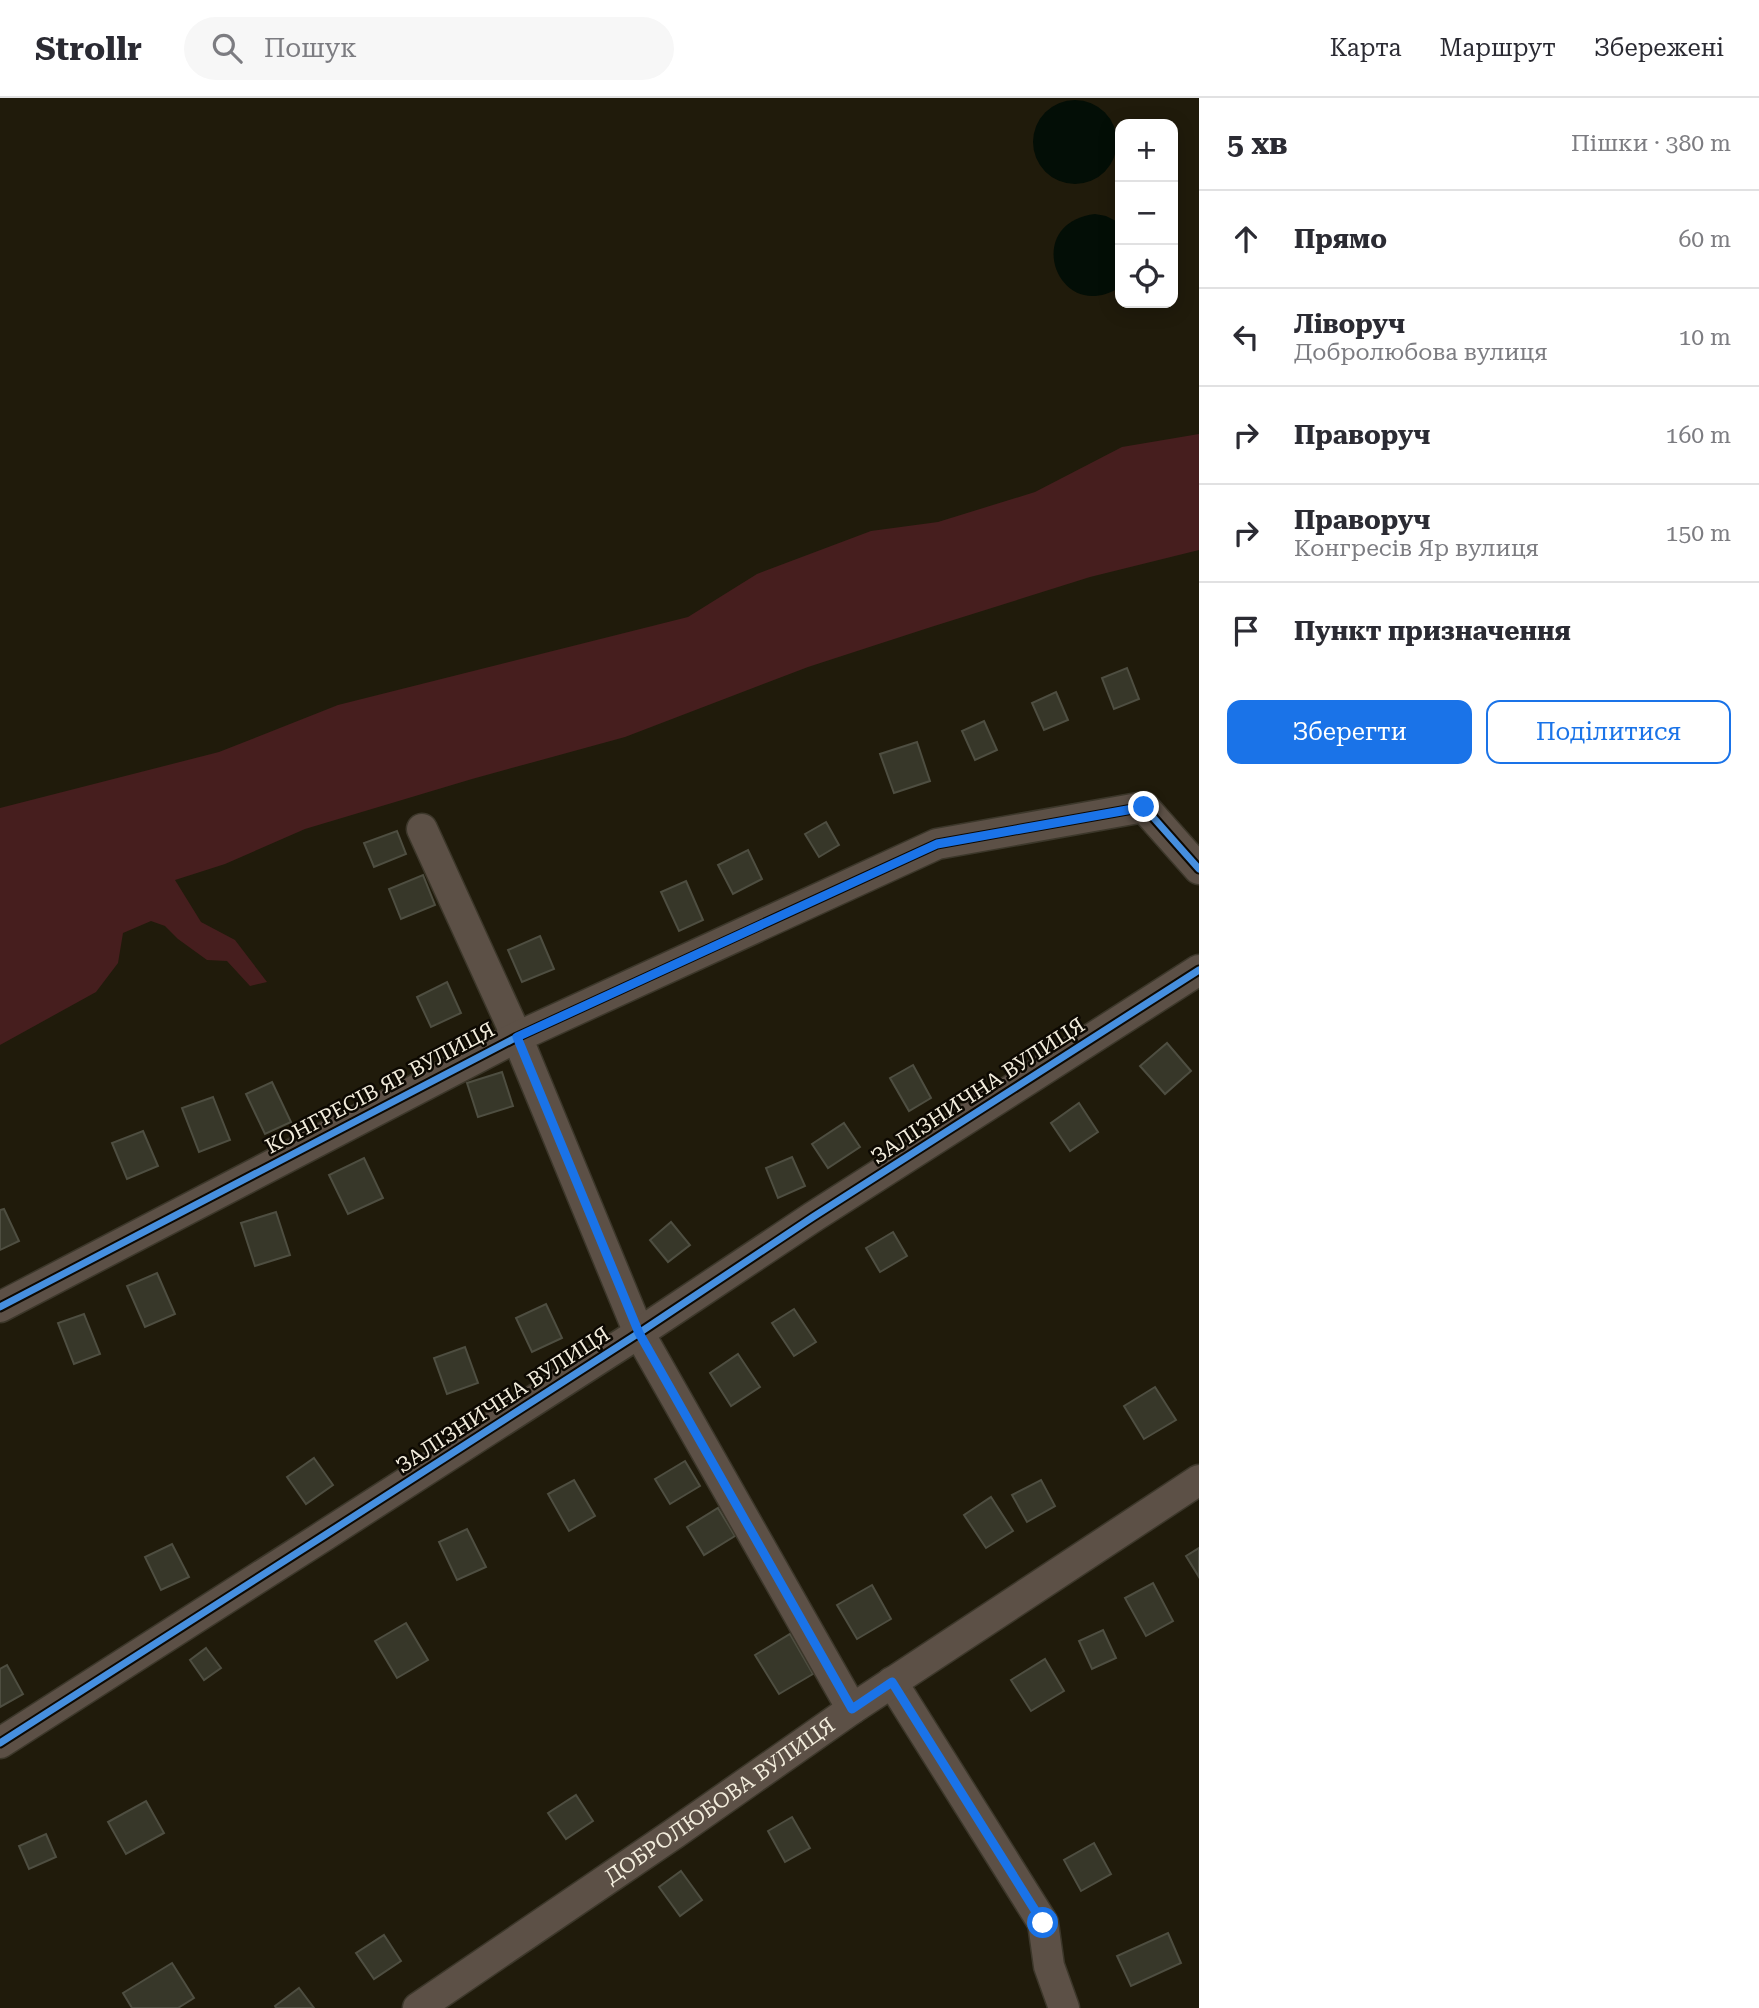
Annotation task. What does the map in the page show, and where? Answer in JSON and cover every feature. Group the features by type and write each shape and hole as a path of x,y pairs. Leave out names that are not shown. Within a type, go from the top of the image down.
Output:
{"street":[{"name":"КОНГРЕСІВ ЯР ВУЛИЦЯ","path":"0,1307 517,1037 937,844 1144,807 1199,869"},
{"path":"422,829 517,1037 639,1333 852,1709"},
{"name":"ЗАЛІЗНИЧНА ВУЛИЦЯ","path":"0,1743 1199,970"},
{"name":"ДОБРОЛЮБОВА ВУЛИЦЯ","path":"424,2005 852,1709 1199,1480"},
{"path":"892,1682 1043,1923 1049,1966 1064,2008"}],"shaded area":[{"path":"1067,101 1083,101 1098,107 1113,126 1115,153 1110,165 1098,177 1083,183 1067,183 1052,177 1040,165 1034,150 1034,134 1040,119 1052,107"},
{"path":"1095,214 1115,220 1115,289 1098,296 1079,294 1065,284 1056,269 1054,252 1059,235 1072,221"},
{"path":"1199,434 1199,550 1090,577 931,627 808,667 625,737 305,829 225,864 175,880 201,922 235,940 267,982 250,986 227,961 207,960 165,926 151,921 123,933 118,963 96,992 0,1045 0,808 219,752 338,705 688,617 757,574 871,531 938,522 1035,492 1122,447"}],"building":[{"path":"1127,668 1139,699 1114,709 1102,678"},
{"path":"1056,692 1068,720 1044,730 1032,703"},
{"path":"984,721 997,750 975,760 962,731"},
{"path":"917,742 930,781 894,793 880,754"},
{"path":"826,822 839,845 819,857 805,834"},
{"path":"397,831 406,854 374,867 364,843"},
{"path":"748,850 762,879 733,894 718,865"},
{"path":"423,875 435,905 401,919 389,889"},
{"path":"686,881 703,920 679,931 661,892"},
{"path":"540,936 554,969 522,982 508,950"},
{"path":"447,982 461,1013 431,1027 417,997"},
{"path":"1167,1043 1191,1071 1165,1094 1140,1066"},
{"path":"913,1065 931,1098 909,1111 890,1078"},
{"path":"502,1072 513,1106 478,1117 467,1083"},
{"path":"272,1082 291,1122 265,1134 246,1094"},
{"path":"213,1097 230,1140 199,1152 182,1108"},
{"path":"1079,1103 1098,1132 1070,1151 1051,1123"},
{"path":"844,1123 860,1147 828,1168 812,1144"},
{"path":"143,1131 158,1166 127,1179 112,1143"},
{"path":"792,1157 805,1186 778,1198 766,1168"},
{"path":"364,1158 383,1198 348,1214 329,1175"},
{"path":"4,1209 19,1241 0,1250 0,1210"},
{"path":"276,1212 290,1255 255,1266 241,1223"},
{"path":"671,1222 690,1245 668,1262 650,1240"},
{"path":"893,1232 907,1256 880,1272 866,1248"},
{"path":"157,1273 175,1314 145,1327 127,1286"},
{"path":"546,1304 562,1338 532,1352 516,1318"},
{"path":"794,1309 816,1342 794,1356 772,1323"},
{"path":"84,1314 100,1354 74,1364 58,1323"},
{"path":"465,1347 478,1383 447,1394 434,1358"},
{"path":"738,1354 760,1387 731,1406 710,1373"},
{"path":"1155,1387 1176,1420 1144,1439 1124,1406"},
{"path":"314,1458 333,1485 306,1504 287,1477"},
{"path":"685,1461 700,1486 670,1504 655,1479"},
{"path":"574,1480 595,1516 569,1531 548,1494"},
{"path":"1041,1480 1055,1506 1027,1522 1012,1495"},
{"path":"991,1497 1013,1531 986,1548 964,1515"},
{"path":"718,1508 735,1536 704,1555 687,1527"},
{"path":"467,1529 486,1567 457,1580 439,1542"},
{"path":"172,1544 189,1577 161,1590 145,1557"},
{"path":"1199,1548 1199,1577 1186,1556"},
{"path":"1153,1583 1173,1621 1146,1636 1125,1598"},
{"path":"872,1585 891,1619 857,1639 837,1605"},
{"path":"406,1623 428,1660 397,1678 375,1641"},
{"path":"1103,1630 1116,1658 1092,1669 1079,1641"},
{"path":"790,1634 813,1674 779,1694 755,1655"},
{"path":"206,1648 221,1668 204,1680 190,1660"},
{"path":"1045,1659 1064,1691 1031,1711 1011,1680"},
{"path":"7,1665 23,1694 0,1707 0,1669"},
{"path":"576,1795 593,1821 566,1839 548,1813"},
{"path":"146,1801 164,1833 126,1854 108,1822"},
{"path":"792,1817 810,1848 785,1862 768,1831"},
{"path":"46,1834 56,1857 29,1869 19,1846"},
{"path":"1094,1843 1111,1874 1081,1891 1064,1860"},
{"path":"681,1871 702,1900 680,1916 659,1887"},
{"path":"1168,1933 1181,1963 1131,1986 1117,1956"},
{"path":"384,1935 401,1961 374,1979 356,1953"},
{"path":"172,1963 194,1998 178,2008 132,2008 123,1993"},
{"path":"299,1988 314,2008 276,2008 275,2006"}],"cycle path":[{"path":"0,1307 517,1037 937,844 1144,807 1199,869"},
{"path":"0,1743 1199,970"}],"route":[{"path":"1043,1923 892,1682 852,1709 639,1333 517,1037 937,844 1144,807"}]}
